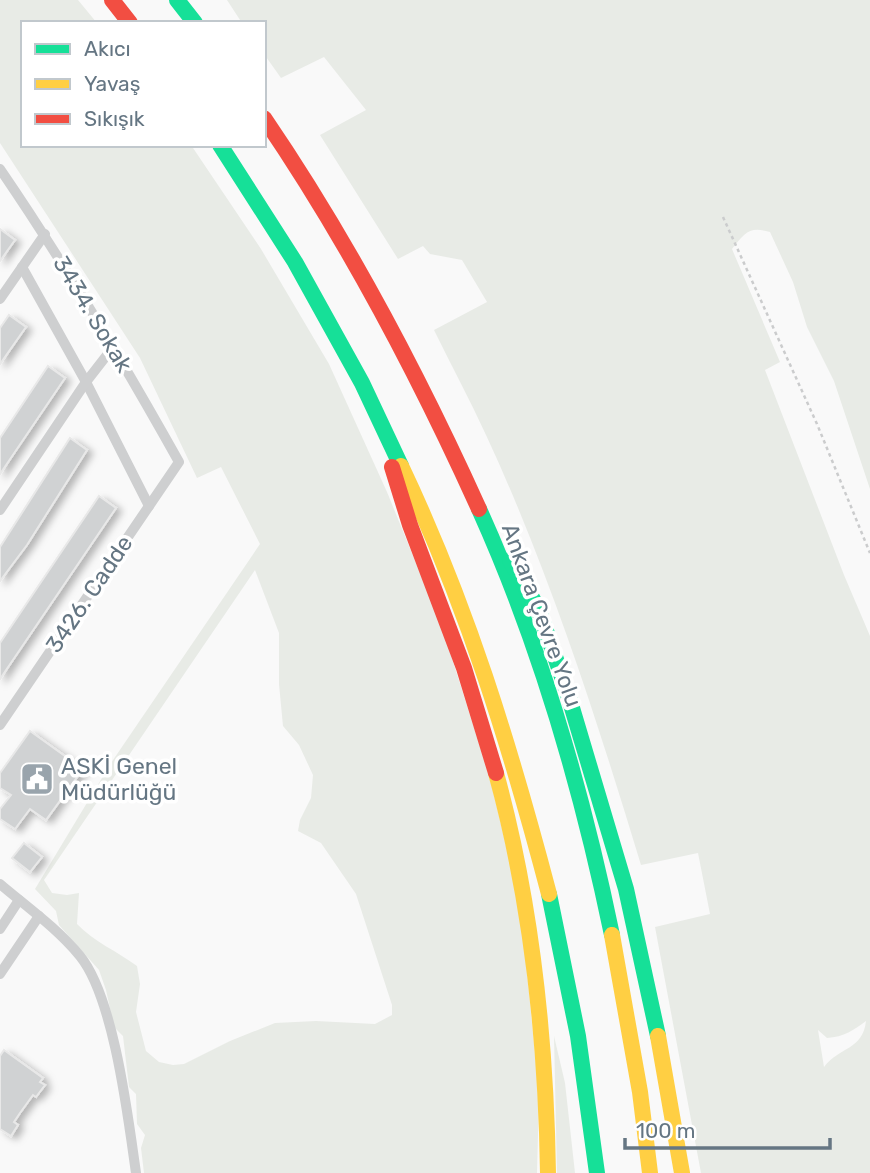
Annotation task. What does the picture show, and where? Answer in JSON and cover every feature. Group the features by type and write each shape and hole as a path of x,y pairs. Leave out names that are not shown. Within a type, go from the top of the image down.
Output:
{"highway":[{"path":"112,0 128,21"},
{"path":"177,0 193,21"},
{"name":"Ankara Çevre Yolu","path":"266,121 292,158 378,300 416,374 501,563 543,681 610,920 629,1021 650,1173"},
{"path":"220,147 245,182 328,321 377,415 449,573 494,694 540,850 568,975 579,1029 597,1173"},
{"path":"377,415 403,509 439,598 473,694 493,761 515,853 532,938 542,1032 548,1173"},
{"path":"475,502 538,608 567,691 641,947 682,1173"}],"street":[{"name":"3434. Sokak","path":"0,169 45,234 114,346 178,462"},
{"path":"0,299 45,234"},
{"path":"22,267 86,382 149,506"},
{"path":"0,510 86,382 114,346"},
{"name":"3426. Cadde","path":"0,725 178,462"},
{"path":"0,884 63,937 82,958 101,993 118,1068 136,1173"},
{"path":"0,929 19,900"},
{"path":"0,974 39,916"}],"path":[{"path":"723,216 817,425 870,553"}],"shaded area":[{"path":"0,0 78,0 95,21 21,21 21,147 192,147 261,249 329,364 387,492 442,627 490,778 521,909 539,1096 537,1173 144,1173 141,1148 145,1135 137,1124 136,1094 129,1087 123,1036 114,1027 99,970 59,925 56,911 35,889 111,763 260,544 221,467 197,478 140,358 0,143","holes":["255,570 279,633 279,684 283,726 299,745 313,775 311,798 300,820 298,831 321,843 356,894 392,1005 392,1015 375,1024 316,1021 275,1023 184,1064 159,1062 146,1051 136,1012 140,984 137,966 77,924 79,893 52,893 44,880"]},
{"path":"227,0 870,0 870,489 834,381 807,327 793,282 770,232 748,232 732,249 780,362 765,370 870,636 870,1173 701,1173 655,927 710,914 698,853 641,865 552,593 486,435 434,330 487,302 462,260 430,254 423,246 398,259 320,135 366,110 324,57 281,78 266,57 266,21 241,21","holes":["866,1021 860,1038 836,1055 824,1067 818,1030 827,1038 839,1036"]},
{"path":"554,1036 565,1083 575,1173 557,1173"}],"building":[{"path":"0,229 15,240 0,261"},
{"path":"9,315 26,327 0,364 0,328"},
{"path":"48,366 65,378 0,474 0,438"},
{"path":"70,438 87,450 27,545 0,581 0,547"},
{"path":"99,496 116,508 0,679 0,643"},
{"path":"30,731 83,769 46,820 30,809 15,829 0,819 0,809 11,795 0,788 0,773"},
{"path":"24,843 42,857 30,872 12,858"},
{"path":"4,1050 43,1078 40,1082 45,1085 36,1097 33,1095 14,1122 18,1125 11,1136 0,1129 0,1056"}],"traffic: fast":[{"path":"177,0 193,21"},
{"path":"221,147 295,262 362,383 401,466"},
{"path":"479,509 521,612 557,718 587,826 612,935"},
{"path":"510,560 538,608 567,691 626,889 658,1036"},
{"path":"549,894 578,1036 597,1173"}],"traffic: slow":[{"path":"401,466 467,623 519,784 549,894"},
{"path":"496,773 519,872 535,971 544,1072 548,1173"},
{"path":"612,935 640,1092 650,1173"},
{"path":"658,1036 682,1173"}],"traffic: jam":[{"path":"112,0 128,21"},
{"path":"266,121 295,164 380,308 479,509"},
{"path":"392,467 410,525 464,668 496,773"}],"place":[{"name":"ASKİ Genel Müdürlüğü","path":"37,779"}]}
